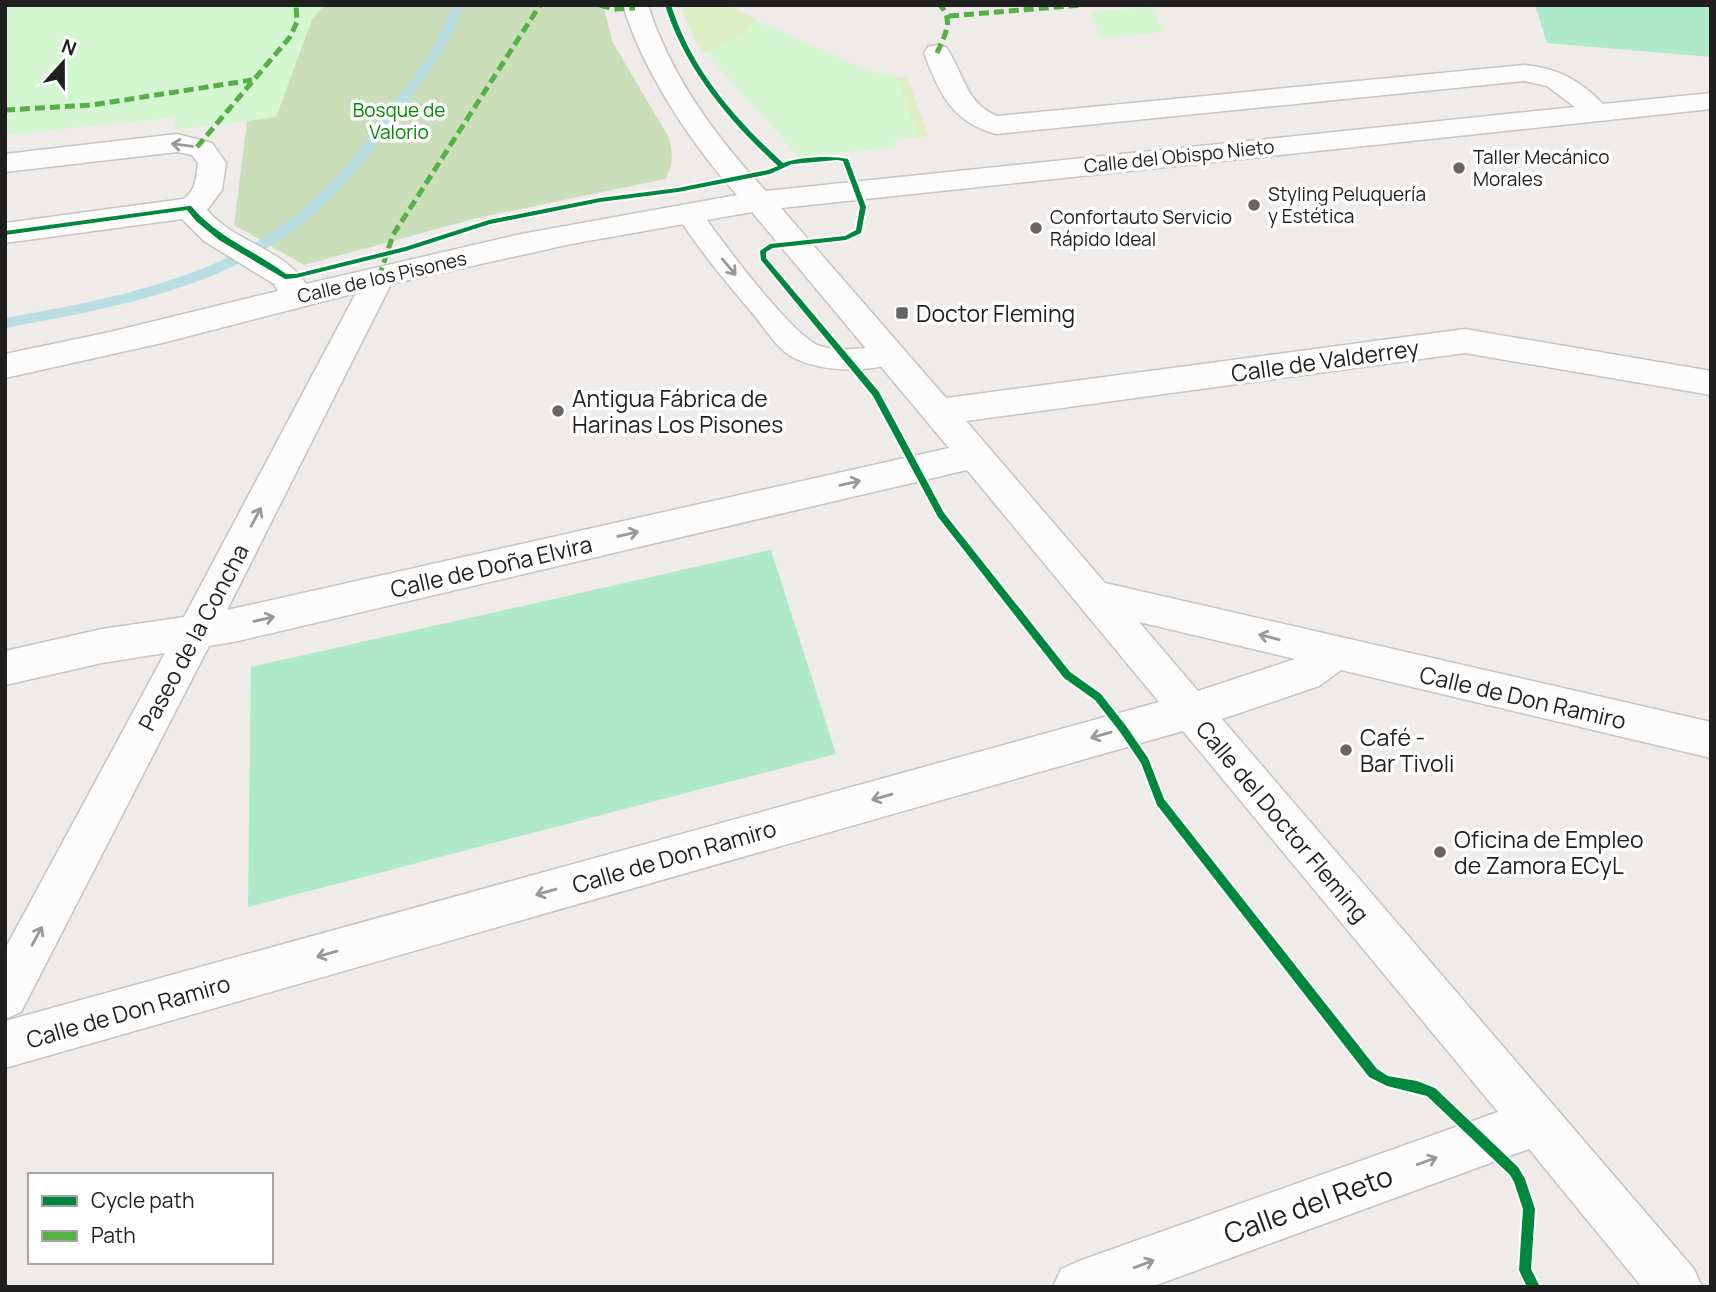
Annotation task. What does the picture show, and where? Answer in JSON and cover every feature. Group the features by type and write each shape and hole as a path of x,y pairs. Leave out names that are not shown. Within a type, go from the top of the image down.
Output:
{"street":[{"name":"Calle del Doctor Fleming","path":"635,5 645,37 664,74 728,168 761,201 1676,1287"},
{"path":"937,53 951,90 981,121 996,125 1524,73 1544,75 1562,81 1598,114"},
{"name":"Calle del Obispo Nieto","path":"761,201 834,191 1711,101"},
{"path":"5,163 170,143 191,145 206,152 212,163 206,195 189,208 5,233"},
{"name":"Calle de los Pisones","path":"5,366 119,342 287,285 379,277 630,222 761,201"},
{"path":"189,208 204,226 287,285"},
{"name":"Paseo de la Concha","path":"5,996 359,321 379,277"},
{"name":"Calle de Valderrey","path":"939,412 1465,341 1711,383"},
{"name":"Calle de Doña Elvira","path":"5,668 102,646 250,622 975,455"},
{"name":"Calle de Don Ramiro","path":"1094,596 1711,740"},
{"name":"Calle de Don Ramiro","path":"5,1045 1191,711 1305,674 1335,653"},
{"name":"Calle del Reto","path":"1079,1287 1537,1122"}],"lane":[{"path":"688,212 711,246 784,334 806,353 833,360 890,355"}],"green space":[{"path":"5,5 323,7 312,19 276,117 174,130 175,117 5,135"},
{"name":"Bosque de Valorio","path":"323,5 603,5 613,43 668,136 672,158 668,174 665,179 481,217 304,265 234,225 247,121 276,117 312,19"},
{"path":"680,5 730,5 756,20 743,35 706,53 696,43"},
{"path":"1535,5 1711,5 1711,57 1547,43"},
{"path":"1151,7 1164,32 1101,38 1090,12"},
{"path":"756,20 867,70 897,77 917,137 895,139 896,147 805,156 797,154 706,53 743,35"},
{"path":"897,77 908,79 928,136 917,137"},
{"path":"771,550 836,754 248,907 251,667"}],"waterway":[{"path":"5,323 105,303 176,283 241,257 288,228 324,197 371,144 433,58 458,5"}],"marked path":[{"path":"197,147 290,37 297,22 296,5"},
{"path":"379,277 393,235 540,5"},
{"path":"600,5 613,9 635,8"},
{"path":"937,53 949,22 940,5"},
{"path":"949,16 1082,5"},
{"path":"5,110 92,105 252,80"}],"cycle path":[{"path":"668,5 685,48 713,92 747,132 781,165"},
{"path":"5,233 189,208 199,220 222,238 285,277 406,249 489,222 600,200 678,190 770,172 791,162 837,158 846,160 863,207 859,231 846,238 772,246 763,251 763,258 876,394 941,515 1067,675 1098,697 1123,729 1145,761 1160,802 1373,1073 1387,1081 1431,1092 1514,1171 1529,1209 1525,1270 1534,1287"}],"place":[{"name":"Taller Mecánico Morales","path":"1459,168"},
{"name":"Styling Peluquería y Estética","path":"1254,205"},
{"name":"Confortauto Servicio Rápido Ideal","path":"1036,228"},
{"name":"Doctor Fleming","path":"902,313"},
{"name":"Antigua Fábrica de Harinas Los Pisones","path":"558,411"},
{"name":"Café - Bar Tivoli","path":"1346,750"},
{"name":"Oficina de Empleo de Zamora ECyL","path":"1440,852"}]}
